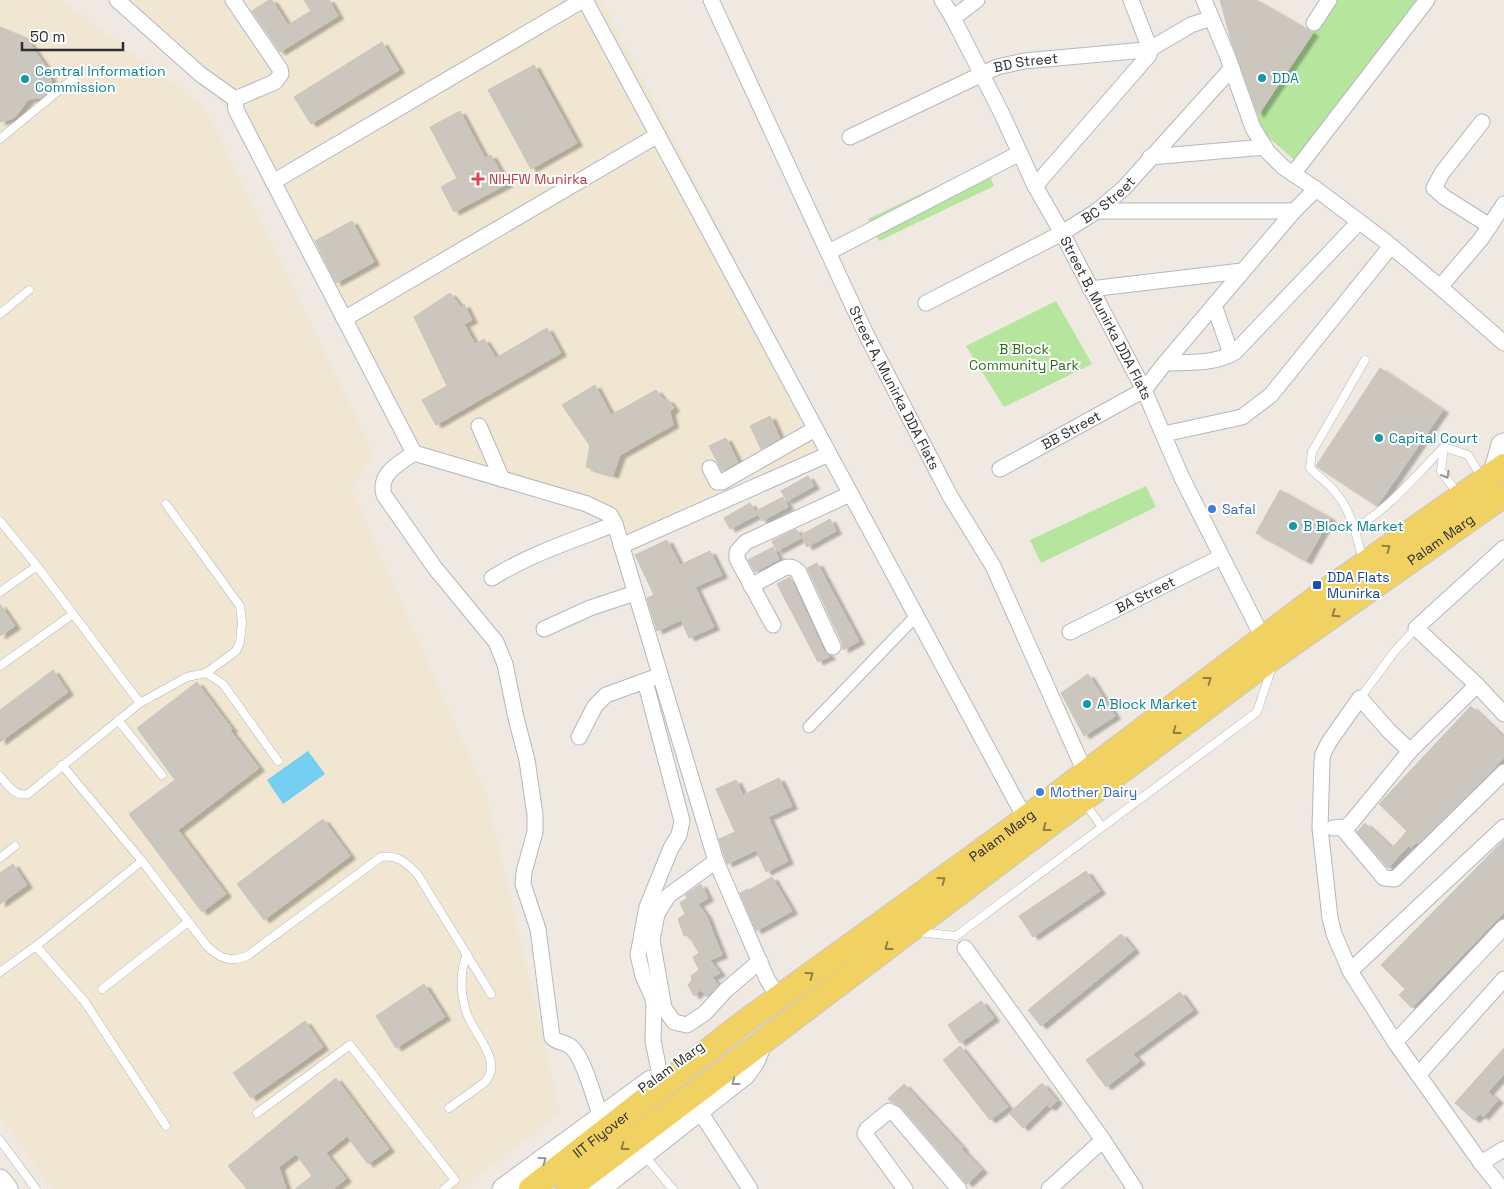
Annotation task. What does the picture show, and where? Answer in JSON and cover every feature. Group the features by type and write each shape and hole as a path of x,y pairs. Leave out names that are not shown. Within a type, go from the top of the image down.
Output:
{"main road":[{"path":"1494,473 1502,445 1504,444"},
{"name":"Palam Marg","path":"599,1189 745,1074 754,1061 762,1042 1082,800 1269,647 1320,595 1494,473"},
{"name":"Palam Marg","path":"503,1189 716,1034 742,1024 779,998 1026,818 1085,772 1269,647 1504,495"},
{"name":"IIT Flyover","path":"531,1189 742,1024"},
{"name":"IIT Flyover","path":"568,1189 762,1042"},
{"path":"0,1180 7,1189"}],"street":[{"path":"117,0 200,74 235,99 236,110 414,453 601,510 610,515 616,524 716,861 767,979 779,998"},
{"path":"232,0 280,69 281,74 275,82 235,99"},
{"path":"273,182 584,0 1026,818"},
{"name":"Street A, Munirka DDA Flats","path":"711,0 866,334 946,488 993,566 1085,772"},
{"name":"Street B, Munirka DDA Flats","path":"942,0 982,74 1035,186 1062,233 1144,390 1182,478 1269,647"},
{"path":"953,18 977,0"},
{"path":"1035,186 1142,64 1150,49 1131,0"},
{"path":"1204,0 1232,68 1253,128 1264,147 1282,167 1316,189 1391,246 1504,343"},
{"path":"1314,23 1330,0"},
{"path":"1293,174 1427,0"},
{"name":"BD Street","path":"850,137 997,67 1024,61 1150,49 1191,25 1211,18"},
{"name":"BC Street","path":"926,303 1062,233 1098,211 1124,188 1232,68"},
{"path":"1482,122 1442,173 1434,188 1444,197 1490,226"},
{"path":"344,319 658,135"},
{"path":"1150,157 1264,147"},
{"path":"829,252 1020,153"},
{"path":"1144,390 1242,271 1294,211 1316,189"},
{"path":"1440,287 1476,245 1504,204"},
{"path":"1098,211 1294,211"},
{"path":"1165,363 1218,360 1231,354 1359,222"},
{"path":"1164,434 1242,417 1271,395 1391,246"},
{"path":"1090,289 1242,271"},
{"path":"1214,304 1231,354"},
{"name":"BB Street","path":"1000,469 1144,390"},
{"path":"478,426 502,479"},
{"path":"710,468 718,482 722,482 815,429"},
{"path":"414,453 390,470 381,486 384,495 435,568 496,642 505,664 527,760 535,815 535,832 524,872 523,884 538,929 552,1037 555,1042 570,1045 579,1056 601,1118"},
{"path":"621,546 829,454"},
{"path":"773,625 737,560 737,552 746,542 850,494"},
{"path":"492,578 506,569 540,553 616,524"},
{"path":"1504,548 1416,628 1477,685 1504,714"},
{"name":"BA Street","path":"1070,632 1221,557"},
{"path":"751,586 784,568 790,566 795,568 833,647"},
{"path":"544,629 590,608 635,593"},
{"path":"809,727 916,616"},
{"path":"579,737 600,699 606,695 660,676"},
{"path":"645,681 682,821 679,835 671,848 647,907 638,955 643,976 654,1004 653,1042 660,1075"},
{"path":"1320,828 1342,828 1350,824 1410,751 1477,685"},
{"path":"1410,751 1389,731 1360,698 1322,754 1320,828 1330,918 1338,947 1350,971 1395,1042 1481,1163 1502,1189"},
{"path":"1342,828 1384,878 1395,879 1504,772"},
{"path":"1350,971 1504,828"},
{"path":"716,861 668,896 657,914 652,940 664,1008 674,1022 686,1025 705,1013 726,990 760,961"},
{"path":"1395,1042 1504,928"},
{"path":"965,948 1103,1140 1135,1189"},
{"path":"1418,1075 1504,979"},
{"path":"698,1110 750,1189"},
{"path":"905,1189 865,1134 867,1129 889,1111 895,1114 959,1189"},
{"path":"1049,1189 1103,1140"},
{"path":"1481,1163 1504,1149"}],"lane":[{"path":"0,138 74,78"},
{"path":"0,314 29,290"},
{"path":"1364,564 1350,515 1344,503 1334,490 1310,468 1310,460 1312,452 1366,360"},
{"path":"1354,529 1371,519 1392,501 1444,447"},
{"path":"1444,447 1468,455 1494,473"},
{"path":"1444,447 1442,471 1460,497"},
{"path":"0,776 18,794 23,796 28,794 140,703 187,677 206,673 236,651 240,642 242,623 240,606 166,504"},
{"path":"0,521 37,566 140,703"},
{"path":"0,592 37,566"},
{"path":"0,666 72,614"},
{"path":"1360,698 1394,652 1416,628"},
{"path":"908,931 956,936 1258,712 1269,647"},
{"path":"206,673 223,684 278,761"},
{"path":"118,720 162,775"},
{"path":"62,765 215,954 227,959 238,960 247,956 381,857 389,855 409,864 418,874 491,994"},
{"path":"1082,800 1102,827"},
{"path":"0,858 16,846"},
{"path":"0,972 142,862"},
{"path":"102,990 188,922"},
{"path":"36,946 86,1002 166,1126"},
{"path":"450,1108 484,1083 489,1078 492,1070 492,1062 468,1017 463,998 460,976 467,954"},
{"path":"257,1113 350,1045 455,1180 444,1189"},
{"path":"0,1140 36,1189"},
{"path":"643,1154 673,1189"}],"shaded area":[{"path":"1,0 60,0 205,107 374,454 351,489 487,796 560,1113 460,1189 53,1189 0,1116"},
{"path":"109,0 602,0 829,442 613,543 606,518 420,460 224,105"}],"green space":[{"path":"1335,0 1427,0 1299,164 1253,124"},
{"path":"984,164 994,186 879,241 868,219"},
{"name":"B Block Community Park","path":"1056,301 1092,364 1004,407 966,346"},
{"path":"1146,486 1156,507 1041,563 1030,540"}],"water":[{"path":"308,751 325,774 283,804 267,780"}],"building":[{"path":"272,0 288,25 311,11 304,0 329,0 338,16 280,52 252,11"},
{"name":"DDA","path":"1220,0 1256,0 1313,33 1258,115 1231,40"},
{"name":"Central Information Commission","path":"0,27 26,38 49,71 52,88 41,98 29,99 14,118 0,122"},
{"path":"382,42 399,70 311,124 294,97"},
{"path":"534,65 577,143 531,169 488,90"},
{"path":"460,111 485,158 491,155 507,184 454,212 441,187 457,178 430,127"},
{"path":"352,221 374,262 336,283 315,241"},
{"path":"450,293 461,307 464,304 472,320 464,324 475,344 484,339 496,358 547,328 561,353 436,425 422,400 447,386 414,317"},
{"name":"Capital Court","path":"1380,368 1443,410 1377,506 1316,466"},
{"path":"595,385 611,415 656,390 674,408 670,412 673,425 620,455 613,475 586,467 590,446 562,405"},
{"path":"770,416 780,438 761,449 750,426"},
{"path":"726,438 738,462 722,471 709,446"},
{"path":"808,476 814,486 787,501 781,491"},
{"name":"B Block Market","path":"1280,490 1330,518 1306,561 1256,533"},
{"path":"783,497 788,507 762,521 756,511"},
{"path":"750,503 757,515 730,529 724,518"},
{"path":"830,519 836,531 807,547 801,535"},
{"path":"796,529 801,538 777,551 772,541"},
{"path":"667,540 680,565 710,551 722,575 695,587 714,627 689,638 681,620 657,631 647,598 654,595 635,555"},
{"path":"773,547 779,559 755,572 748,560"},
{"path":"817,563 859,641 843,650 842,643 807,568"},
{"path":"790,577 824,651 830,656 818,662 777,584"},
{"path":"0,604 15,626 0,636"},
{"path":"53,670 68,692 0,742 0,710"},
{"name":"A Block Market","path":"1088,674 1115,716 1084,736 1061,693"},
{"path":"197,682 259,768 178,830 226,894 202,912 129,814 175,780 137,728"},
{"path":"1471,706 1504,738 1504,757 1418,844 1417,842 1411,848 1409,845 1388,868 1357,832 1365,823 1392,848 1407,831 1379,804"},
{"path":"779,778 792,806 768,817 788,861 766,872 756,850 727,864 719,839 735,832 716,789 736,780 743,795"},
{"path":"323,819 350,856 264,920 237,884"},
{"path":"1504,840 1504,912 1412,1008 1399,995 1405,989 1381,965"},
{"path":"13,864 27,885 0,904 0,873"},
{"path":"1086,871 1100,891 1033,937 1019,916"},
{"path":"772,877 792,911 756,931 740,893"},
{"path":"701,884 708,898 698,904 706,915 722,955 710,960 720,973 712,977 718,985 707,997 701,990 694,996 688,985 692,980 691,976 699,970 693,957 699,953 688,935 684,936 678,919 685,914 680,903 687,898 685,895"},
{"path":"1121,934 1134,950 1041,1026 1028,1010"},
{"path":"424,984 445,1017 396,1048 376,1016"},
{"path":"1180,992 1193,1010 1133,1054 1140,1061 1106,1087 1086,1060"},
{"path":"981,1001 994,1018 960,1043 948,1025"},
{"path":"305,1021 323,1047 251,1098 233,1073"},
{"path":"960,1046 1008,1107 990,1120 943,1060"},
{"path":"1504,1048 1504,1074 1488,1092 1498,1100 1483,1117 1480,1114 1474,1120 1455,1103"},
{"path":"336,1078 389,1149 368,1164 347,1136 326,1153 346,1179 333,1189 295,1189 312,1176 296,1154 279,1167 286,1189 247,1189 228,1166"},
{"path":"1042,1083 1057,1101 1050,1108 1047,1105 1023,1128 1009,1113"},
{"path":"904,1084 982,1170 967,1184 902,1108 888,1099"}],"place":[{"name":"DDA","path":"1262,78"},
{"name":"Central Information Commission","path":"25,79"},
{"name":"NIHFW Munirka","path":"478,179"},
{"name":"Capital Court","path":"1379,438"},
{"name":"Safal","path":"1212,509"},
{"name":"B Block Market","path":"1293,526"},
{"name":"DDA Flats Munirka","path":"1317,585"},
{"name":"A Block Market","path":"1087,704"},
{"name":"Mother Dairy","path":"1040,792"}]}
